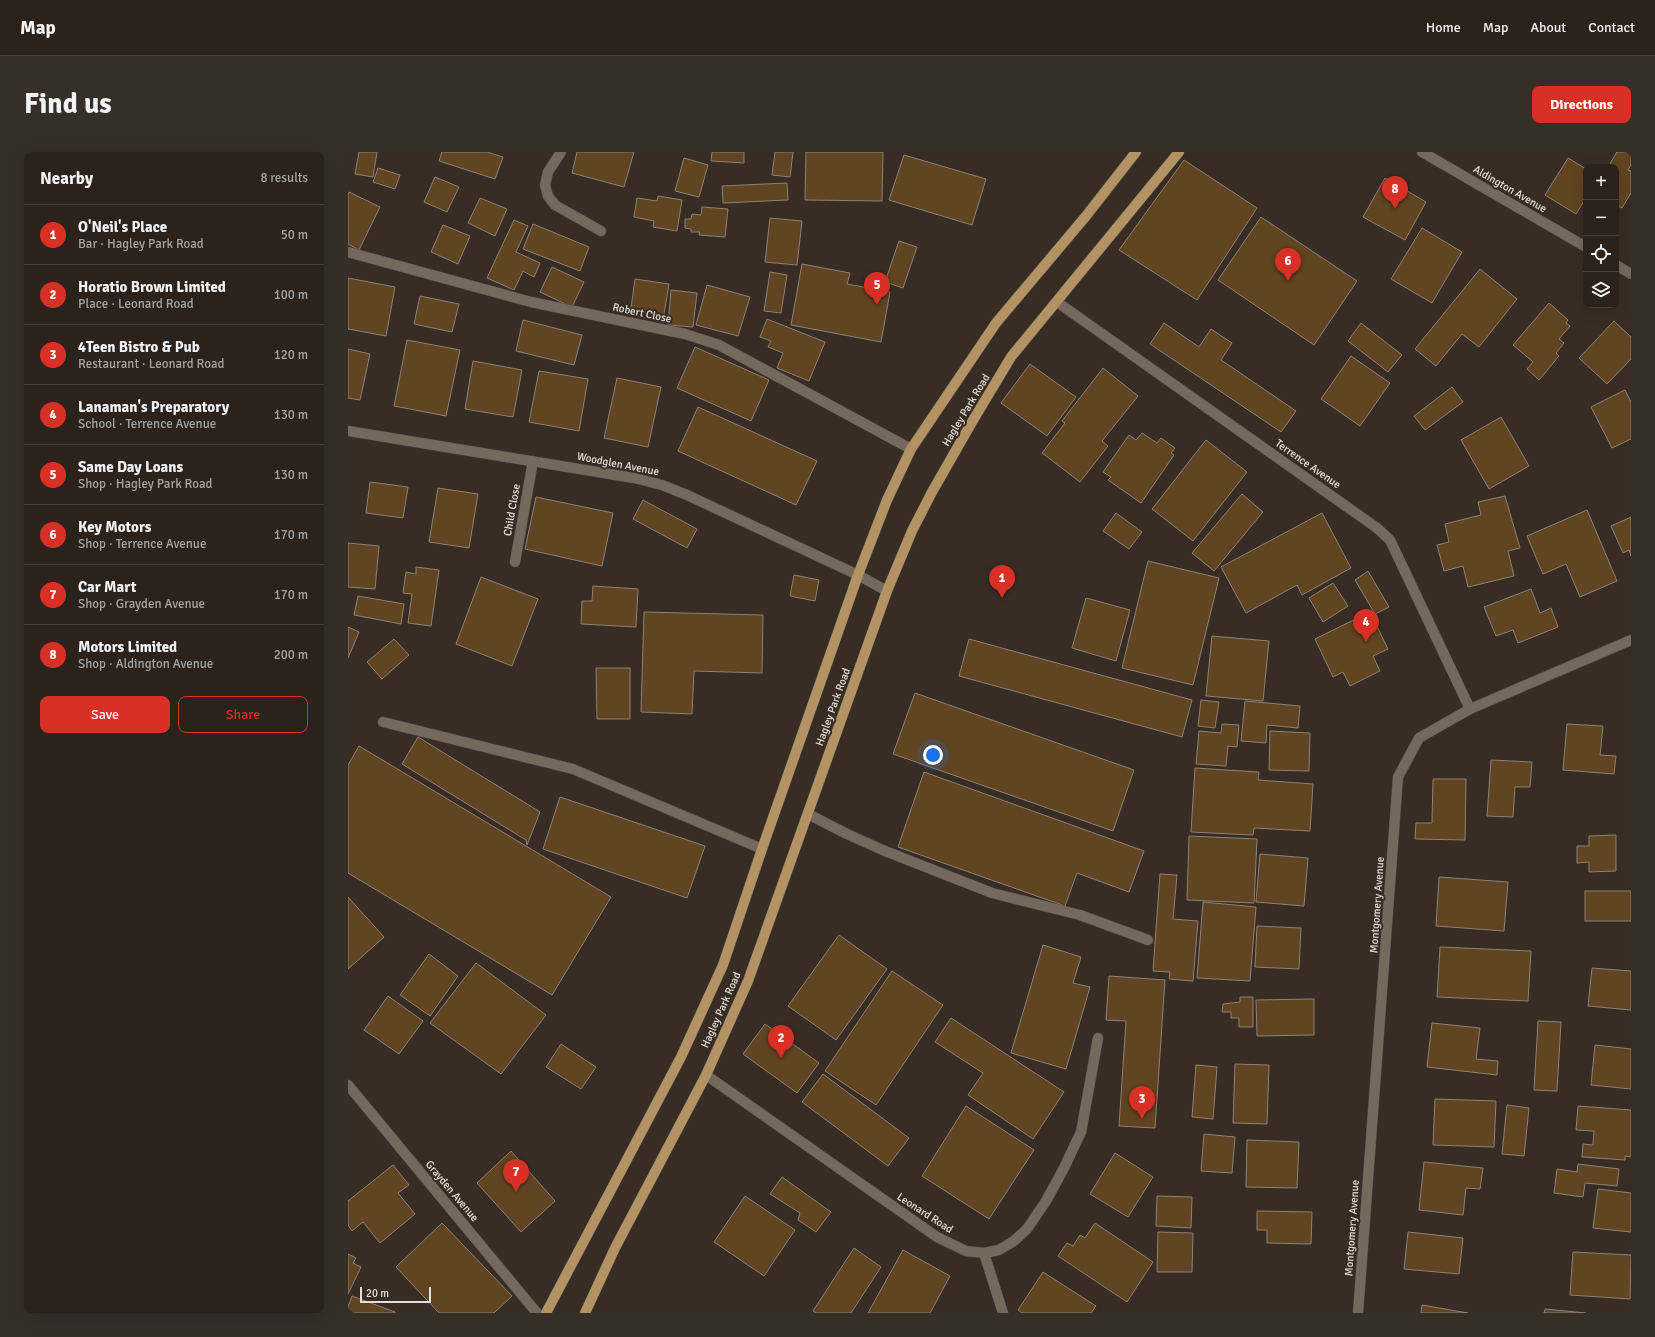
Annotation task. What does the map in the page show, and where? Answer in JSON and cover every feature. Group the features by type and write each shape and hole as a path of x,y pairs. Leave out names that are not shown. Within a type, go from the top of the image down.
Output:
{"main road":[{"name":"Hagley Park Road","path":"546,1313 681,1057 723,965 858,575 886,500 911,449 996,323 1086,216 1136,152"},
{"name":"Hagley Park Road","path":"585,1313 615,1248 706,1075 748,981 887,591 912,531 972,422 1011,357 1179,152"}],"street":[{"path":"561,152 548,172 545,185 548,196 555,205 601,231"},
{"name":"Aldington Avenue","path":"1422,152 1583,245"},
{"name":"Robert Close","path":"348,252 531,302 685,334 719,345 911,449"},
{"path":"1619,267 1631,274"},
{"name":"Terrence Avenue","path":"1057,302 1382,532 1390,540 1470,709"},
{"name":"Woodglen Avenue","path":"348,431 634,478 662,485 687,495 858,575 887,591"},
{"name":"Child Close","path":"515,562 533,461"},
{"name":"Montgomery Avenue","path":"1358,1313 1398,777 1419,738 1470,709 1631,640"},
{"path":"383,722 573,769 762,849"},
{"path":"808,814 878,848 992,893 1080,915 1148,940"},
{"name":"Leonard Road","path":"706,1075 937,1238 966,1250 984,1253 999,1250 1014,1241 1027,1228 1046,1201 1064,1168 1081,1132 1098,1038"},
{"name":"Grayden Avenue","path":"348,1085 537,1313"},
{"path":"984,1253 1003,1313"}],"building":[{"path":"359,152 377,152 373,177 355,174"},
{"path":"442,152 487,152 503,157 495,179 439,161"},
{"path":"577,152 634,152 624,187 572,173"},
{"path":"712,152 744,152 744,163 711,161"},
{"path":"775,152 793,152 790,177 772,175"},
{"path":"806,152 883,152 882,201 805,200"},
{"path":"1617,152 1631,152 1631,165 1628,170 1631,171 1631,193 1622,208 1619,206 1619,164 1610,164"},
{"path":"904,155 986,179 972,225 889,200"},
{"path":"684,158 708,165 699,197 675,191"},
{"path":"1568,158 1583,167 1583,203 1576,214 1545,195"},
{"path":"1184,160 1257,208 1197,300 1119,250"},
{"path":"378,168 400,175 395,189 373,182"},
{"path":"435,177 459,187 447,212 424,202"},
{"path":"1385,178 1426,202 1405,240 1363,217"},
{"path":"787,183 788,200 723,203 722,186"},
{"path":"349,192 380,207 359,250 348,244"},
{"path":"658,196 682,200 677,231 653,227 654,221 634,217 637,198 657,201"},
{"path":"480,198 507,209 495,236 468,223"},
{"path":"702,207 728,209 725,237 699,235 700,232 691,232 691,229 685,228 685,219 691,219 692,214 701,215"},
{"path":"1261,217 1357,281 1314,345 1218,280"},
{"path":"770,218 802,221 797,265 765,262"},
{"path":"514,220 528,226 516,252 540,263 534,277 523,271 514,290 487,278"},
{"path":"533,224 589,247 580,271 523,249"},
{"path":"443,225 470,236 458,264 431,252"},
{"path":"1422,228 1462,252 1432,303 1391,279"},
{"path":"899,241 917,247 903,288 885,282"},
{"path":"802,264 850,273 847,284 890,292 881,342 791,325"},
{"path":"552,267 584,282 572,307 540,292"},
{"path":"1480,269 1517,299 1479,347 1462,334 1436,366 1415,349"},
{"path":"770,272 787,275 781,313 764,311"},
{"path":"348,278 395,287 386,336 348,329"},
{"path":"635,279 669,284 663,320 630,315"},
{"path":"707,285 750,297 738,336 696,325"},
{"path":"671,290 697,293 693,327 668,325"},
{"path":"420,296 459,304 452,332 414,324"},
{"path":"1549,303 1568,320 1566,323 1570,326 1559,339 1564,343 1556,353 1559,356 1539,380 1527,369 1533,362 1513,345"},
{"path":"767,319 825,342 809,381 777,368 783,353 768,347 771,341 760,337"},
{"path":"523,320 582,335 574,365 516,351"},
{"path":"1614,321 1631,337 1631,359 1607,384 1579,358"},
{"path":"1164,323 1199,347 1211,329 1232,343 1221,360 1296,411 1281,432 1150,344"},
{"path":"1361,323 1402,355 1388,372 1348,341"},
{"path":"407,340 460,350 446,416 394,406"},
{"path":"695,347 769,380 751,421 677,388"},
{"path":"348,349 370,354 360,400 348,398"},
{"path":"1351,356 1390,383 1360,426 1321,399"},
{"path":"473,361 522,370 513,417 465,409"},
{"path":"1030,364 1076,397 1047,436 1001,403"},
{"path":"1103,368 1138,396 1102,441 1108,446 1080,482 1042,453 1065,423 1062,421"},
{"path":"539,371 588,379 579,431 529,422"},
{"path":"617,378 661,387 648,447 604,438"},
{"path":"1452,387 1463,402 1425,430 1414,416"},
{"path":"1625,390 1631,402 1631,439 1612,448 1591,407"},
{"path":"698,407 817,461 796,505 678,451"},
{"path":"1501,417 1529,466 1489,489 1461,440"},
{"path":"1142,433 1157,443 1161,438 1175,448 1171,453 1174,455 1141,503 1108,480 1111,477 1103,472 1129,435 1136,440"},
{"path":"1206,440 1247,472 1193,541 1152,509"},
{"path":"370,482 408,487 403,518 366,513"},
{"path":"438,488 478,494 469,548 429,542"},
{"path":"1242,494 1263,512 1214,571 1192,553"},
{"path":"1505,496 1520,548 1508,551 1514,576 1468,587 1463,566 1444,571 1437,545 1449,542 1445,524 1481,515 1478,502"},
{"path":"536,497 613,513 602,566 525,549"},
{"path":"643,500 697,529 687,548 633,519"},
{"path":"1587,510 1617,581 1580,597 1566,564 1543,574 1527,536"},
{"path":"1116,513 1142,532 1129,549 1103,531"},
{"path":"1322,513 1351,568 1302,595 1297,585 1246,613 1221,567"},
{"path":"1631,517 1631,556 1629,550 1623,553 1611,526"},
{"path":"348,543 379,546 375,589 348,587"},
{"path":"1148,561 1219,578 1193,685 1122,668"},
{"path":"416,567 439,570 431,626 408,623 412,594 403,593 406,572 416,574"},
{"path":"1368,571 1389,607 1375,614 1355,580"},
{"path":"794,575 819,580 815,601 790,596"},
{"path":"481,577 538,599 512,666 456,644"},
{"path":"1333,583 1348,606 1323,622 1309,598"},
{"path":"593,586 638,589 636,627 581,624 582,601 592,601"},
{"path":"1531,589 1540,613 1551,608 1558,627 1518,643 1513,630 1496,636 1484,607"},
{"path":"358,596 404,604 401,624 354,615"},
{"path":"1086,598 1130,610 1116,661 1072,648"},
{"path":"644,612 763,615 762,673 694,671 692,714 641,712"},
{"path":"1370,612 1388,649 1373,656 1380,671 1350,686 1343,672 1333,677 1315,639"},
{"path":"348,627 359,632 348,658"},
{"path":"1212,636 1269,641 1263,701 1206,696"},
{"path":"394,639 409,655 382,679 367,662"},
{"path":"969,639 1192,700 1182,737 959,676"},
{"path":"596,668 630,668 630,719 597,719"},
{"path":"915,693 1134,770 1113,831 893,754"},
{"path":"1201,700 1219,702 1215,728 1198,726"},
{"path":"1245,701 1300,706 1298,728 1267,725 1266,743 1241,741"},
{"path":"1222,724 1239,725 1237,747 1228,746 1226,766 1196,764 1199,731 1221,733"},
{"path":"1567,724 1603,726 1600,755 1616,756 1614,774 1563,770"},
{"path":"1270,731 1310,733 1309,771 1269,770"},
{"path":"418,737 540,812 527,845 526,840 402,764"},
{"path":"359,746 611,897 552,995 348,873 348,765"},
{"path":"1491,760 1532,762 1530,787 1515,787 1513,817 1487,816"},
{"path":"1195,768 1259,772 1258,780 1313,784 1310,831 1254,828 1253,835 1191,832"},
{"path":"924,772 1144,851 1129,892 1077,873 1065,906 898,847"},
{"path":"1433,779 1466,779 1465,840 1415,839 1416,823 1432,823"},
{"path":"560,797 705,846 687,898 543,849"},
{"path":"1616,835 1616,871 1589,872 1589,862 1577,863 1577,846 1589,846 1589,836"},
{"path":"1189,836 1257,839 1254,903 1187,900"},
{"path":"1260,854 1308,858 1304,906 1256,902"},
{"path":"1160,874 1177,875 1173,919 1198,921 1193,981 1169,979 1170,972 1153,971"},
{"path":"1439,877 1508,882 1504,931 1436,926"},
{"path":"1585,891 1631,891 1631,921 1585,921"},
{"path":"348,897 384,937 348,969"},
{"path":"1203,902 1256,907 1250,981 1197,978"},
{"path":"1257,926 1301,928 1299,969 1255,967"},
{"path":"839,935 887,969 836,1040 788,1006"},
{"path":"1043,945 1081,957 1073,983 1090,987 1066,1069 1011,1053"},
{"path":"1440,947 1531,951 1528,1001 1437,997"},
{"path":"429,954 458,976 430,1016 400,995"},
{"path":"476,963 546,1015 501,1074 430,1023"},
{"path":"1592,968 1631,971 1631,1010 1588,1006"},
{"path":"892,971 943,1005 876,1105 825,1071"},
{"path":"1109,976 1165,980 1155,1128 1119,1126 1126,1021 1106,1020"},
{"path":"388,996 423,1021 399,1054 364,1030"},
{"path":"1240,997 1253,997 1253,1027 1239,1027 1239,1018 1231,1018 1231,1012 1222,1012 1223,1004 1240,1002"},
{"path":"1314,999 1314,1035 1257,1036 1256,1000"},
{"path":"951,1018 1064,1092 1033,1139 968,1095 983,1073 935,1042"},
{"path":"1538,1021 1561,1022 1557,1091 1534,1090"},
{"path":"1432,1023 1480,1028 1476,1059 1498,1061 1497,1075 1427,1067"},
{"path":"765,1024 819,1063 797,1093 743,1054"},
{"path":"561,1044 596,1067 581,1089 546,1067"},
{"path":"1595,1045 1631,1049 1631,1089 1591,1085"},
{"path":"1235,1064 1269,1065 1267,1124 1233,1123"},
{"path":"1196,1065 1217,1067 1213,1119 1192,1117"},
{"path":"823,1074 909,1138 888,1166 802,1102"},
{"path":"1435,1099 1496,1101 1494,1147 1433,1145"},
{"path":"1507,1105 1529,1108 1524,1156 1502,1154"},
{"path":"966,1106 1034,1150 989,1219 922,1176"},
{"path":"1578,1106 1631,1110 1631,1157 1625,1156 1625,1160 1582,1157 1583,1144 1593,1145 1594,1131 1576,1130"},
{"path":"1204,1134 1235,1137 1232,1173 1201,1171"},
{"path":"1247,1140 1299,1142 1297,1188 1246,1187"},
{"path":"511,1151 555,1201 521,1232 477,1183"},
{"path":"1115,1153 1153,1177 1128,1217 1090,1194"},
{"path":"1424,1162 1483,1168 1480,1189 1466,1188 1463,1215 1419,1210"},
{"path":"1578,1164 1619,1169 1617,1186 1585,1183 1583,1197 1554,1193 1557,1169 1577,1172"},
{"path":"393,1165 409,1185 398,1193 415,1214 380,1243 363,1222 352,1231 348,1225 348,1201"},
{"path":"782,1177 831,1212 816,1232 798,1220 800,1213 770,1194"},
{"path":"1598,1189 1631,1193 1631,1232 1593,1228"},
{"path":"745,1196 795,1230 764,1276 714,1242"},
{"path":"1157,1196 1192,1197 1191,1228 1156,1226"},
{"path":"1257,1211 1312,1212 1311,1244 1267,1243 1267,1230 1257,1230"},
{"path":"442,1223 512,1296 494,1313 439,1313 396,1267"},
{"path":"1095,1223 1153,1262 1127,1302 1058,1256 1067,1243 1073,1246 1080,1235 1085,1238"},
{"path":"1158,1232 1193,1233 1192,1272 1157,1272"},
{"path":"1408,1232 1463,1238 1459,1274 1404,1269"},
{"path":"854,1248 881,1267 851,1313 816,1313 813,1311"},
{"path":"903,1250 950,1276 930,1313 868,1313"},
{"path":"1573,1252 1631,1255 1630,1299 1570,1295"},
{"path":"348,1254 356,1258 353,1263 361,1267 348,1294"},
{"path":"1043,1272 1096,1306 1091,1313 1022,1313 1018,1310"},
{"path":"352,1296 395,1313 348,1313 348,1307"},
{"path":"1422,1305 1468,1313 1421,1313"},
{"path":"1545,1309 1586,1313 1544,1313"}],"place":[{"name":"Motors Limited","path":"1395,209"},
{"name":"Key Motors","path":"1288,281"},
{"name":"Same Day Loans","path":"877,305"},
{"name":"O'Neil's Place","path":"1002,598"},
{"name":"Lanaman's Preparatory","path":"1366,642"},
{"name":"Horatio Brown Limited","path":"781,1058"},
{"name":"4Teen Bistro & Pub","path":"1142,1119"},
{"name":"Car Mart","path":"516,1192"}]}
